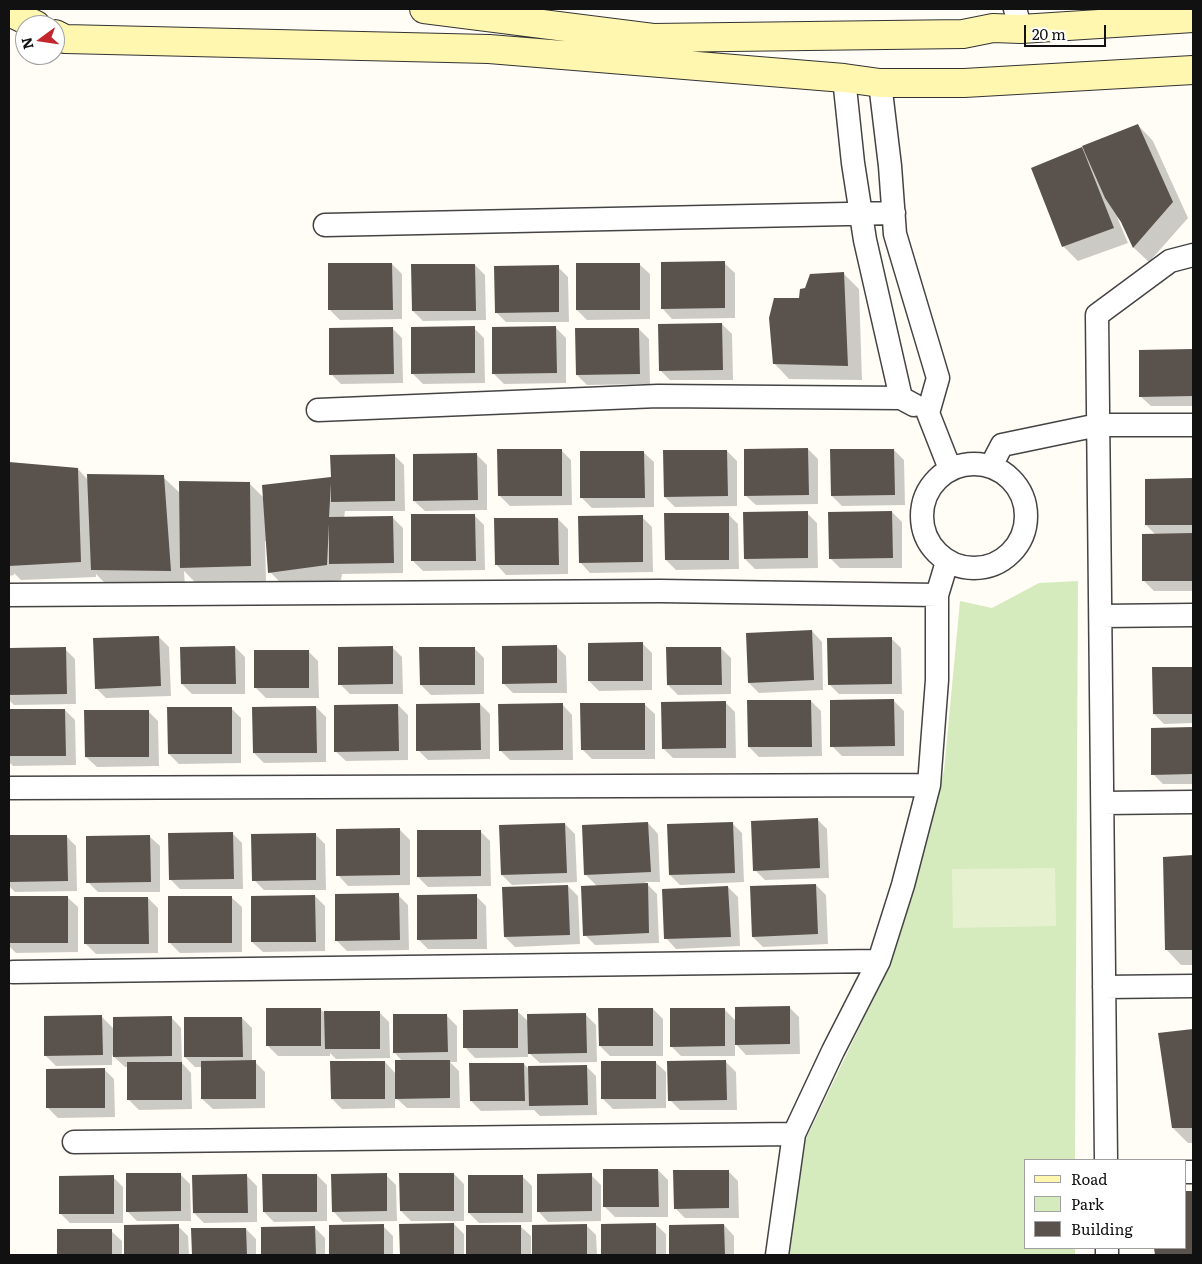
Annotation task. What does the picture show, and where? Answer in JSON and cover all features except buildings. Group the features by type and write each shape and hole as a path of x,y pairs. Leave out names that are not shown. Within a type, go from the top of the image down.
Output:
{"street":[{"path":"434,48 430,9 653,38 963,34 993,28 1018,19 1193,18"},
{"path":"65,39 489,49 844,78 880,83 964,83 1193,70"},
{"path":"844,78 865,240 901,398"},
{"path":"880,83 890,166 895,234 938,378 928,413 950,469"},
{"path":"325,225 894,214"},
{"path":"1106,1159 1097,315 1170,261 1193,255"},
{"path":"318,410 658,396 901,398 928,413"},
{"path":"991,466 1002,445 1098,425 1193,426"},
{"path":"974,463 991,466 1006,474 1022,495 1025,503 1026,521 1022,538 1012,552 998,563 981,568 964,568 947,562 934,551 925,536 921,519 923,502 930,486 942,473 950,469 974,463"},
{"path":"777,1255 794,1134 833,1051 880,960 929,785 937,680 937,595 947,562"},
{"path":"9,596 650,591 937,595"},
{"path":"1101,616 1193,615"},
{"path":"9,788 929,785"},
{"path":"1103,803 1193,802"},
{"path":"14,972 880,960"},
{"path":"1104,987 1193,986"},
{"path":"74,1142 794,1134"}],"green space":[{"path":"1078,581 1075,1159 1024,1159 1024,1249 1075,1249 1075,1255 787,1255 802,1147 890,964 944,771 960,601 992,608 1039,583"},
{"path":"1055,868 1056,926 953,928 952,869"}]}
